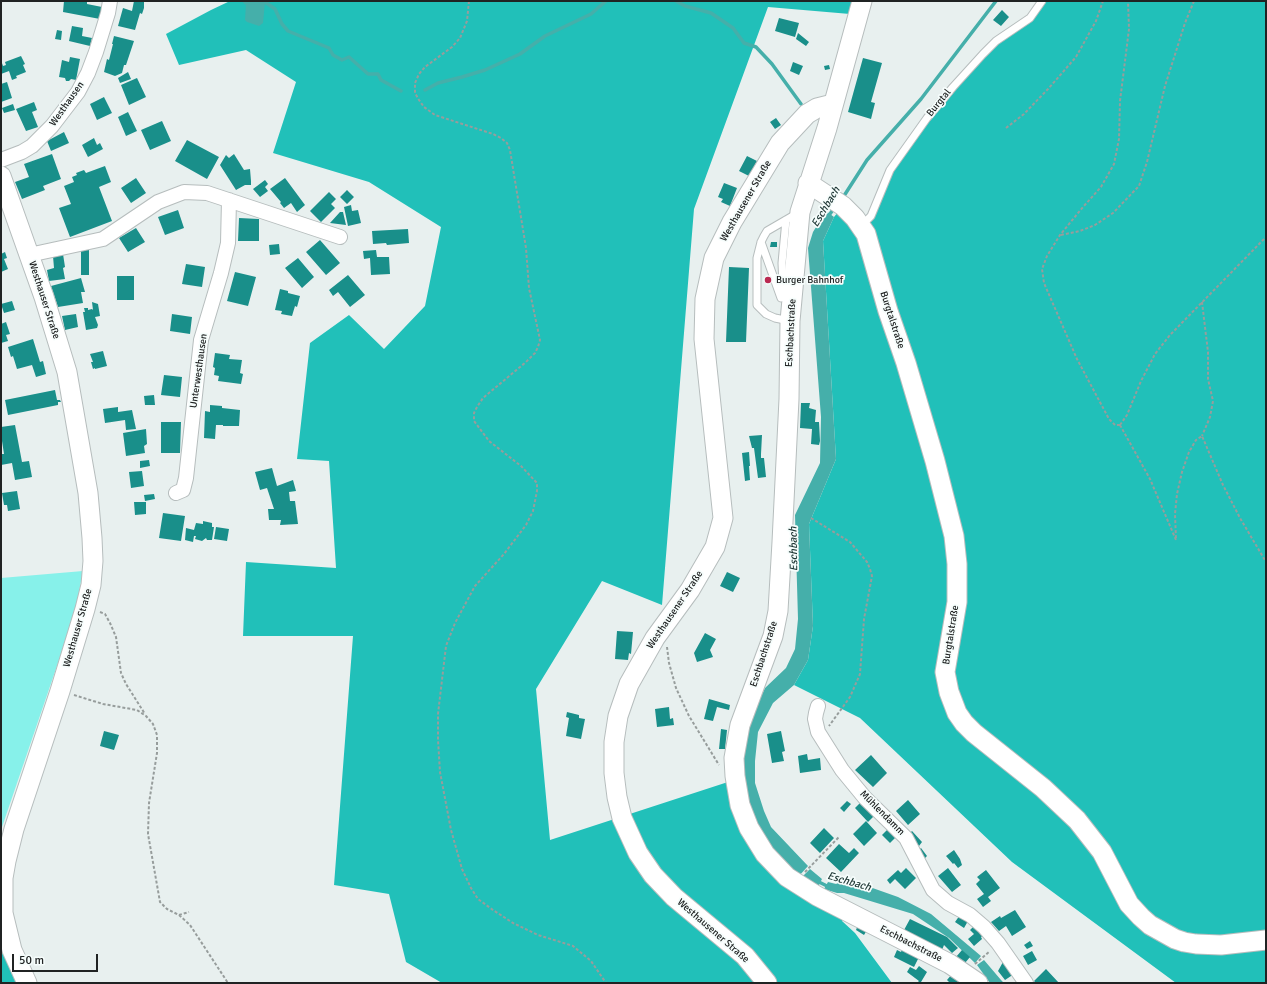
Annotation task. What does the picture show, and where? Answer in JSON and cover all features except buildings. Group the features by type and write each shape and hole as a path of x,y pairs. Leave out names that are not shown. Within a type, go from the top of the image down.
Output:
{"main road":[{"path":"833,104 862,1"},
{"name":"Eschbachstraße","path":"833,104 827,128 808,183 793,216 789,399 778,611 773,636 744,712 737,736 734,758 735,776 740,805 746,821 759,845 772,862 794,883 950,964 976,974"},
{"name":"Westhausener Straße","path":"767,983 745,956 674,898 653,875 638,853 621,815 617,797 614,773 614,742 618,716 629,684 655,638 690,590 715,547 723,518 704,339 705,299 714,258 732,222 780,143 807,114 817,108 833,104"},
{"name":"Westhauser Straße","path":"1,176 44,297 67,372 88,493 93,561 91,585 85,609 60,691 14,829 3,878 3,913 12,950 27,983"},
{"name":"Burgtalstraße","path":"808,183 838,203 862,225 868,239 888,310 908,370 935,461 954,536 957,569 957,595 945,672 950,697 957,713 974,733 1043,788 1077,820 1104,856 1129,904 1141,918 1150,925 1169,937 1190,944 1221,945 1266,940"}],"street":[{"name":"Westhausen","path":"1,160 22,152 32,146 52,126 78,92 88,73 96,52 108,13 110,1"},
{"path":"29,255 103,238 158,202 184,192 207,193 340,237"},
{"name":"Unterwesthausen","path":"176,493 183,490 186,478 201,340 221,273 228,243 229,200"},
{"name":"Mühlendamm","path":"818,706 815,719 816,726 821,739 842,770 853,784 906,838 933,890 948,903 970,915 984,927 1026,983"}],"lane":[{"name":"Burgtal","path":"862,225 871,216 890,170 927,118 983,54 996,41 1030,18 1042,1"},
{"path":"761,242 790,320 775,318 766,314 757,305 758,258 761,242 768,231 793,216"}],"path":[{"path":"469,1 466,21 460,38 452,47 425,67 419,74 415,82 415,93 424,107 435,115 493,134 507,143 510,150 526,248 529,288 540,340 535,353 483,398 476,407 474,421 489,441 521,466 537,483 537,491 533,511 526,525 508,550 475,586 455,622 446,646 438,714 440,772 451,830 462,869 478,899 513,923 538,935 573,946 591,961 606,983"},
{"path":"1006,128 1024,114 1076,57 1096,21 1103,1"},
{"path":"1128,1 1129,29 1120,101 1119,139 1114,164 1101,187 1060,236 1045,260 1042,269 1044,283 1077,359 1109,419 1115,425 1120,426 1150,479 1176,540 1175,514 1177,494 1182,472 1189,452 1196,440 1202,436 1210,417 1213,401 1208,379 1208,352 1202,302"},
{"path":"1060,236 1080,231 1094,225 1113,213 1129,198 1138,186 1147,162 1165,86 1185,23 1194,1"},
{"path":"1120,426 1127,415 1141,381 1155,354 1170,335 1266,237"},
{"path":"1202,436 1223,485 1240,518 1266,562"},
{"path":"811,518 850,542 867,562 872,576 864,619 860,674 850,697 821,739"},
{"path":"85,609 105,614 116,637 120,673 146,716 153,724 157,735 157,753 149,803 148,834 160,902 167,909 179,915 190,925 228,983"},
{"path":"663,627 667,643 669,663 676,688 690,716 720,766"},
{"path":"60,691 103,704 137,710 146,716"},
{"path":"800,877 839,837"},
{"path":"179,915 189,912"},
{"path":"976,974 986,955"}],"shaded area":[{"path":"230,1 854,1 850,14 768,7 694,209 662,605 602,581 536,689 550,840 731,781 744,834 844,916 842,921 855,933 892,983 442,983 406,962 389,894 334,885 353,636 243,636 246,562 336,568 329,461 297,459 310,343 349,315 384,349 425,306 441,227 369,182 273,153 296,82 246,50 179,65 166,34"},
{"path":"1042,1 1266,1 1266,983 1176,983 1012,862 860,718 794,685 808,660 813,626 809,524 836,459 823,241 834,217 843,206 862,225 890,170 983,54 1015,29"},
{"path":"83,571 75,613 1,830 1,578"},
{"path":"1,944 22,983 1,983"}],"water":[{"path":"265,2 263,23 259,26 245,20 246,3"},
{"path":"826,211 834,217 823,241 836,459 809,524 813,626 808,660 794,685 773,703 758,732 755,761 755,783 771,827 808,866 799,876 775,852 760,830 749,802 742,773 744,748 752,716 765,688 786,668 795,649 798,619 795,515 820,463 821,417 808,248 813,232"},
{"path":"810,869 822,879 818,887 802,877"},
{"path":"847,879 898,897 931,914 981,956 975,963 949,938 913,914 844,893 837,893 824,889 828,882 836,884"},
{"path":"984,960 1004,983 990,983 977,965"}],"waterway":[{"path":"244,1 246,3 265,2 275,9 282,24 288,31 329,48 333,55 342,60 349,57 368,74 378,74 381,80 401,91"},
{"path":"425,90 438,83 485,70 520,54 545,36 591,14 606,1"},
{"path":"676,1 685,6 711,13 733,28 744,43 756,47 772,64 801,104"},
{"name":"Eschbach","path":"842,199 867,160 921,99 996,1"},
{"name":"Eschbach","path":"827,218 835,207"},
{"name":"Eschbach","path":"817,881 829,887"}],"place":[{"name":"Burger Bahnhof","path":"768,280"}]}
